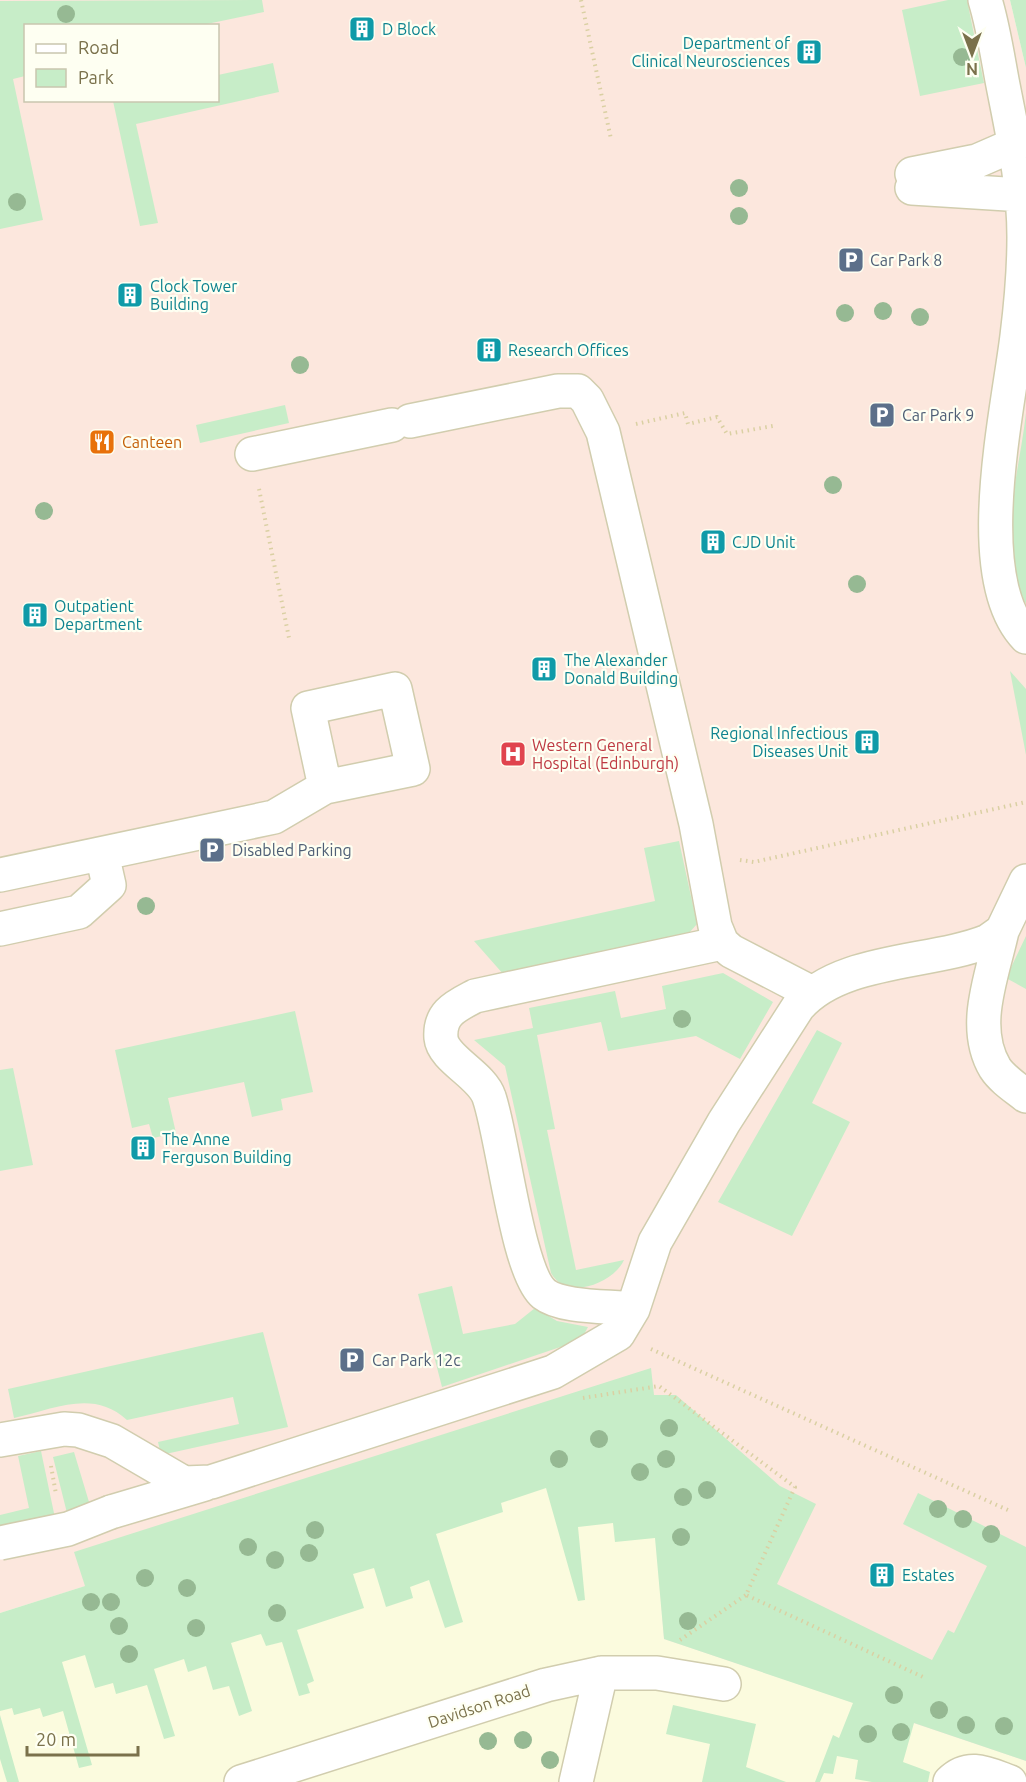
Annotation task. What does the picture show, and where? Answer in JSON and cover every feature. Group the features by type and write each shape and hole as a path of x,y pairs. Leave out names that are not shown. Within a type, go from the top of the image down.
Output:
{"street":[{"path":"985,0 1016,144 1022,195 1024,238 1017,335 1002,439 997,495 997,540 1002,588 1009,612 1026,637"},
{"path":"1016,144 976,161 912,181 1022,195"},
{"path":"252,454 558,391 578,391 596,414 609,455 696,824 715,926 722,943 731,951 810,992"},
{"path":"0,874 274,817 325,787"},
{"path":"0,929 80,912 109,885 102,854"},
{"path":"1026,881 1002,931 986,996 985,1035 996,1069 1026,1096"},
{"path":"0,1543 68,1529 111,1512 321,1449 560,1368 626,1321 655,1242 724,1122 810,992 845,976 976,946 1002,931"},
{"path":"626,1321 555,1301 536,1285 523,1251 489,1095 464,1065 452,1058 441,1041 441,1023 448,1012 475,996 722,943"},
{"path":"0,1440 64,1429 78,1430 102,1436 184,1483 211,1482"},
{"path":"576,1782 601,1673"},
{"name":"Davidson Road","path":"241,1782 546,1685 601,1673 660,1674 724,1684"},
{"path":"950,1782 962,1771 975,1770 1010,1782"}],"path":[{"path":"582,0 611,139"},
{"path":"638,423 685,413 688,424 717,417 727,434 773,426"},
{"path":"252,454 289,638"},
{"path":"736,856 740,861 754,862 1026,802"},
{"path":"626,1321 1010,1511"},
{"path":"560,1368 572,1400 659,1386 795,1487 746,1595 686,1635 668,1650 660,1674"},
{"path":"746,1595 923,1677"}],"shaded area":[{"name":"Western General Hospital (Edinburgh)","path":"0,0 1010,0 1026,68 1026,1761 664,1639 645,1409 0,1613"},
{"path":"645,1408 664,1639 1026,1761 1026,1782 0,1782 0,1615"}],"green space":[{"path":"262,0 264,12 207,24 24,24 24,76 13,79 43,220 0,229 0,1"},
{"path":"948,0 967,0 984,83 920,96 902,10"},
{"path":"1010,0 1026,0 1026,68"},
{"path":"273,63 279,92 136,124 158,223 140,226 113,102 219,102 219,75"},
{"path":"285,405 289,423 200,443 196,425"},
{"path":"1026,413 1026,604 1017,581 1012,558 1011,534 1012,510"},
{"path":"1010,671 1026,689 1026,755"},
{"path":"679,841 697,924 689,933 527,973 504,975 474,941 655,901 644,848"},
{"path":"1026,936 1026,989 1006,978"},
{"path":"723,973 773,1002 740,1059 696,1036 608,1051 601,1022 537,1035 555,1129 547,1130 576,1270 624,1260 618,1269 600,1282 578,1288 567,1286 551,1273 505,1066 474,1040 533,1028 529,1008 615,991 621,1018 666,1009 662,986"},
{"path":"295,1011 313,1092 281,1099 283,1110 252,1117 244,1082 168,1098 176,1133 153,1138 149,1124 132,1128 115,1050"},
{"path":"817,1030 842,1043 812,1103 850,1122 792,1236 718,1202"},
{"path":"13,1068 33,1165 0,1171 0,1070"},
{"path":"452,1286 463,1334 515,1324 535,1308 557,1321 588,1327 581,1340 442,1387 418,1294"},
{"path":"263,1332 288,1427 161,1455 158,1442 239,1424 233,1397 127,1420 101,1405 87,1403 73,1404 14,1418 8,1389"},
{"path":"651,1368 654,1395 676,1395 780,1486 816,1504 777,1584 932,1660 948,1630 954,1633 987,1566 903,1524 918,1493 1026,1547 1026,1761 914,1723 903,1762 930,1772 928,1782 872,1782 855,1779 858,1760 837,1756 833,1774 824,1773 820,1782 815,1782 833,1735 839,1738 853,1703 664,1639 655,1538 615,1542 613,1523 578,1527 585,1600 578,1601 546,1488 501,1503 503,1512 436,1534 463,1622 445,1628 429,1580 410,1587 413,1598 386,1607 374,1568 353,1574 364,1608 297,1630 314,1681 307,1684 310,1693 299,1696 282,1642 266,1646 261,1634 231,1643 252,1711 239,1716 229,1686 213,1690 206,1666 188,1672 184,1659 154,1669 175,1736 164,1739 147,1685 116,1694 113,1683 95,1688 85,1655 62,1662 92,1765 79,1768 63,1711 43,1717 40,1708 14,1715 12,1708 0,1711 0,1613 85,1586 74,1552"},
{"path":"41,1451 55,1518 0,1530 0,1515 29,1508 18,1456"},
{"path":"74,1452 92,1512 68,1517 53,1457"},
{"path":"673,1705 756,1724 746,1767 786,1782 702,1782 710,1744 666,1734"},
{"path":"0,1715 19,1782 7,1782 0,1759"}],"place":[{"name":"D Block","path":"362,29"},
{"name":"Department of Clinical Neurosciences","path":"809,52"},
{"name":"Car Park 8","path":"851,260"},
{"name":"Clock Tower Building","path":"130,295"},
{"name":"Research Offices","path":"489,350"},
{"name":"Car Park 9","path":"882,415"},
{"name":"Canteen","path":"102,442"},
{"name":"CJD Unit","path":"713,542"},
{"name":"Outpatient Department","path":"35,615"},
{"name":"The Alexander Donald Building","path":"544,669"},
{"name":"Regional Infectious Diseases Unit","path":"867,742"},
{"name":"Western General Hospital (Edinburgh)","path":"513,754"},
{"name":"Disabled Parking","path":"212,850"},
{"name":"The Anne Ferguson Building","path":"143,1148"},
{"name":"Car Park 12c","path":"352,1360"},
{"name":"Estates","path":"882,1575"}]}
